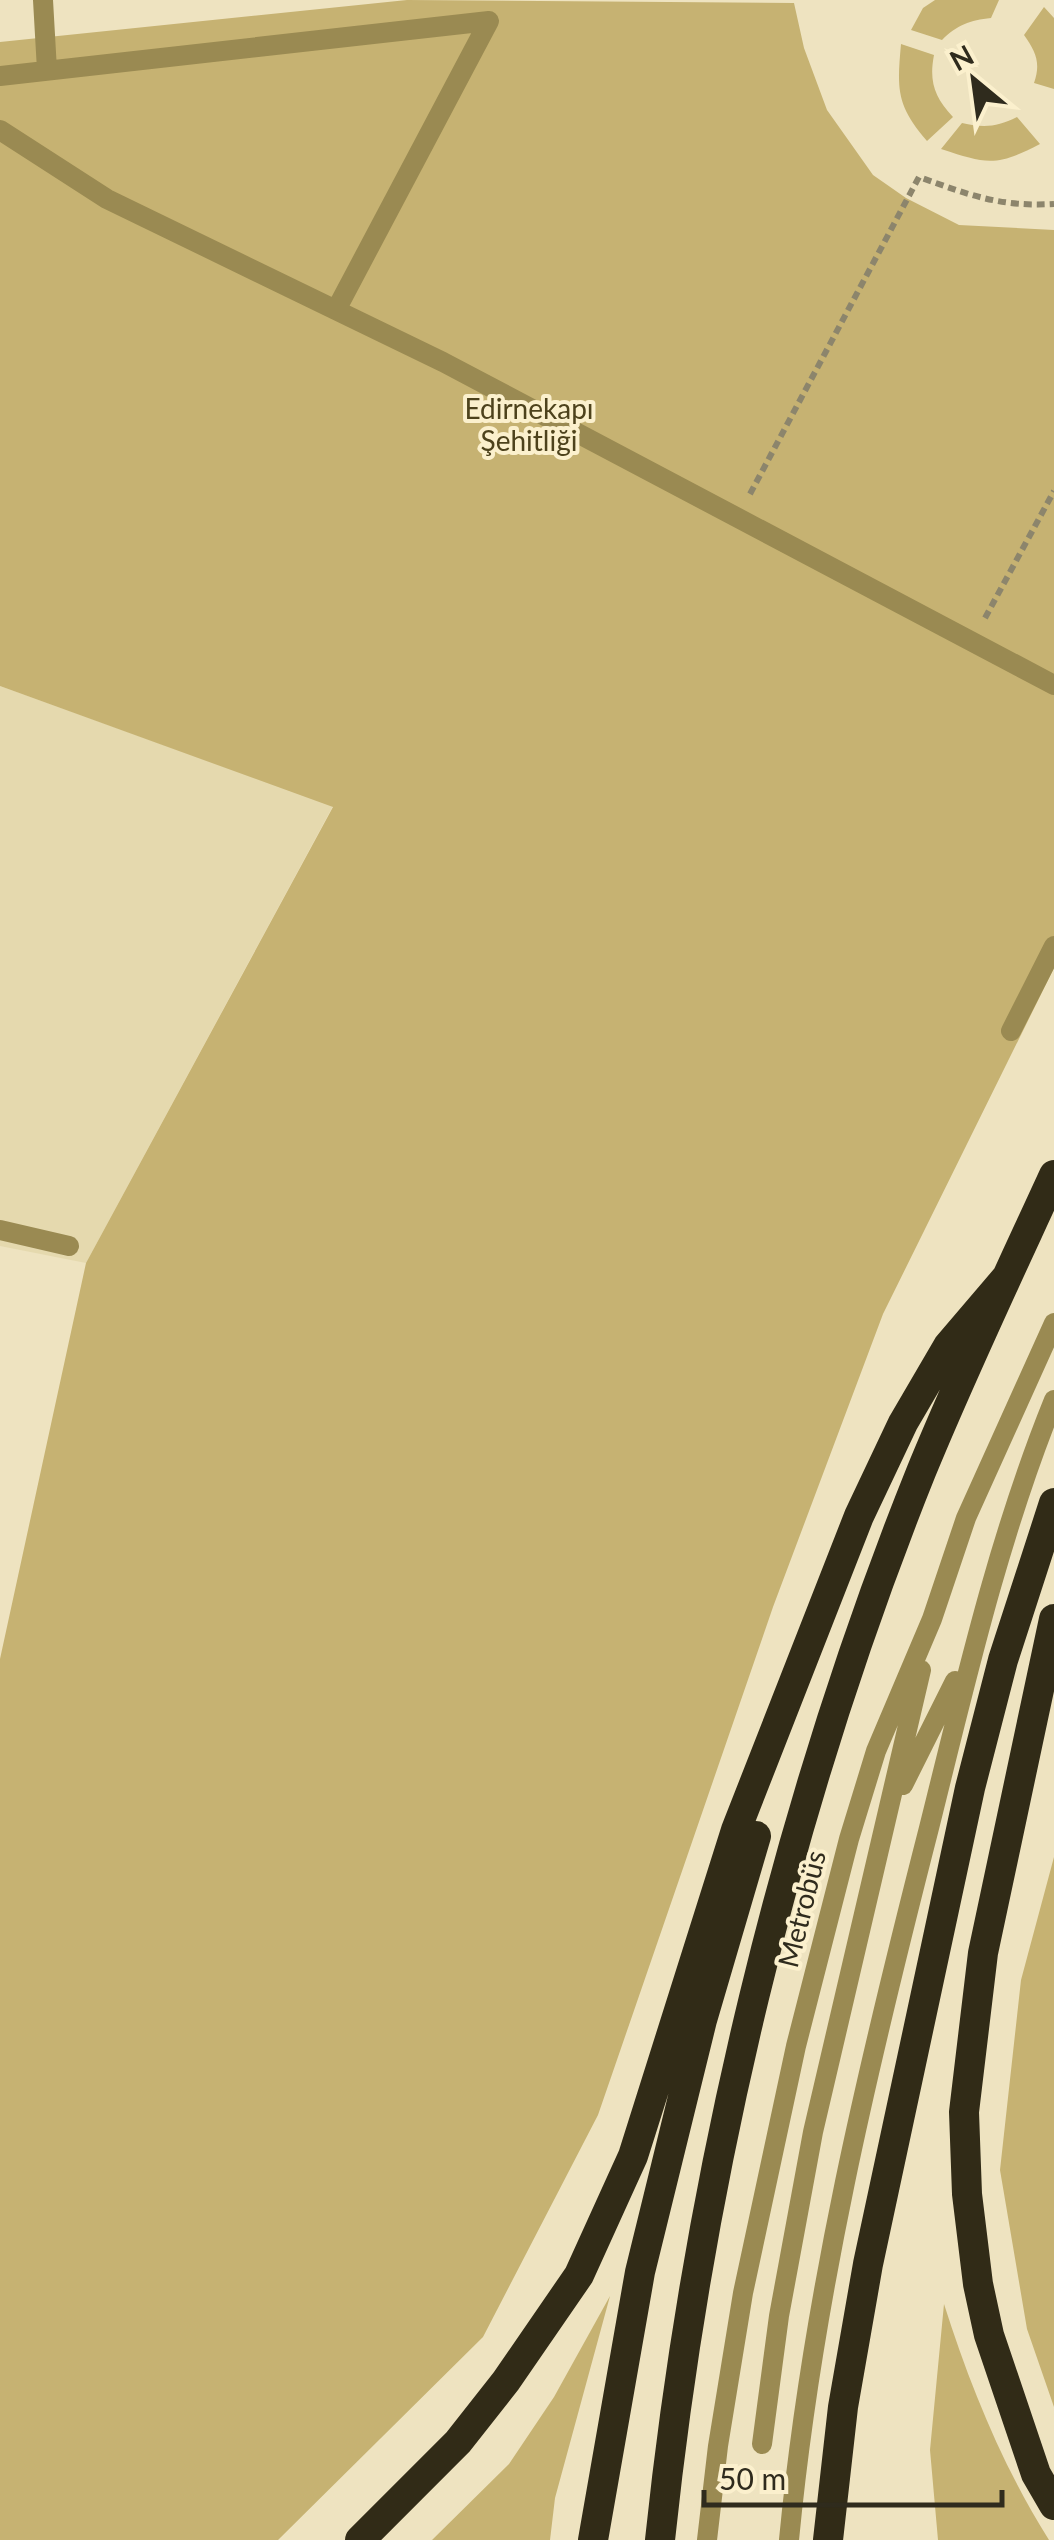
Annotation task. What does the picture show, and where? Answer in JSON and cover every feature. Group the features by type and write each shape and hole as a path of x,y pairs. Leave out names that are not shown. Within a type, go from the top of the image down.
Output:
{"highway":[{"path":"660,2540 681,2373 697,2283 772,1926 862,1632 922,1472 1054,1176"},
{"path":"360,2540 458,2442 506,2381 579,2274 633,2156 736,1830 859,1516 903,1423 948,1346 1006,1278"},
{"path":"828,2540 843,2407 868,2264 966,1807 1003,1660 1054,1503"},
{"path":"1054,1619 983,1953 964,2112 967,2194 988,2335 1036,2474 1054,2505"},
{"path":"593,2540 640,2272 671,2138 804,1659"}],"street":[{"path":"43,0 47,70"},
{"path":"0,76 489,21 336,310"},
{"path":"0,130 107,199 443,362 1054,685"},
{"path":"1012,1032 1054,946"},
{"path":"0,1230 69,1246"},
{"name":"Metrobüs","path":"707,2540 743,2293 796,2046 849,1839 876,1751 932,1619 966,1518 1054,1322"},
{"path":"789,2540 796,2468 836,2224 891,1976 982,1617 1032,1455 1054,1400"},
{"path":"890,1808 942,1713 982,1617"},
{"path":"762,2444 779,2316 813,2132 932,1619"}],"path":[{"path":"737,518 919,177 1016,206 1054,204"},
{"path":"973,641 1054,492"}],"shaded area":[{"path":"0,686 333,806 86,1263 0,1246"}],"green space":[{"name":"Edirnekapı Şehitliği","path":"407,0 794,3 804,48 827,110 873,175 906,198 959,225 1054,230 1054,968 883,1314 773,1607 598,2115 483,2337 278,2540 0,2540 0,1659 86,1263 333,807 0,686 0,42"},
{"path":"935,0 999,0 991,18 964,24 942,40 911,30 923,8"},
{"path":"1044,7 1054,18 1054,89 1034,83 1036,58 1024,35"},
{"path":"901,44 934,55 934,88 953,117 927,141 909,117 901,96"},
{"path":"1017,117 1040,144 1012,157 991,161 941,149 962,123 990,126"},
{"path":"1054,1857 1054,2407 1027,2329 1000,2170 1021,1980"},
{"path":"610,2296 555,2498 550,2540 432,2540 509,2464 554,2397"},
{"path":"944,2304 989,2425 1049,2540 938,2540 930,2450"}]}
